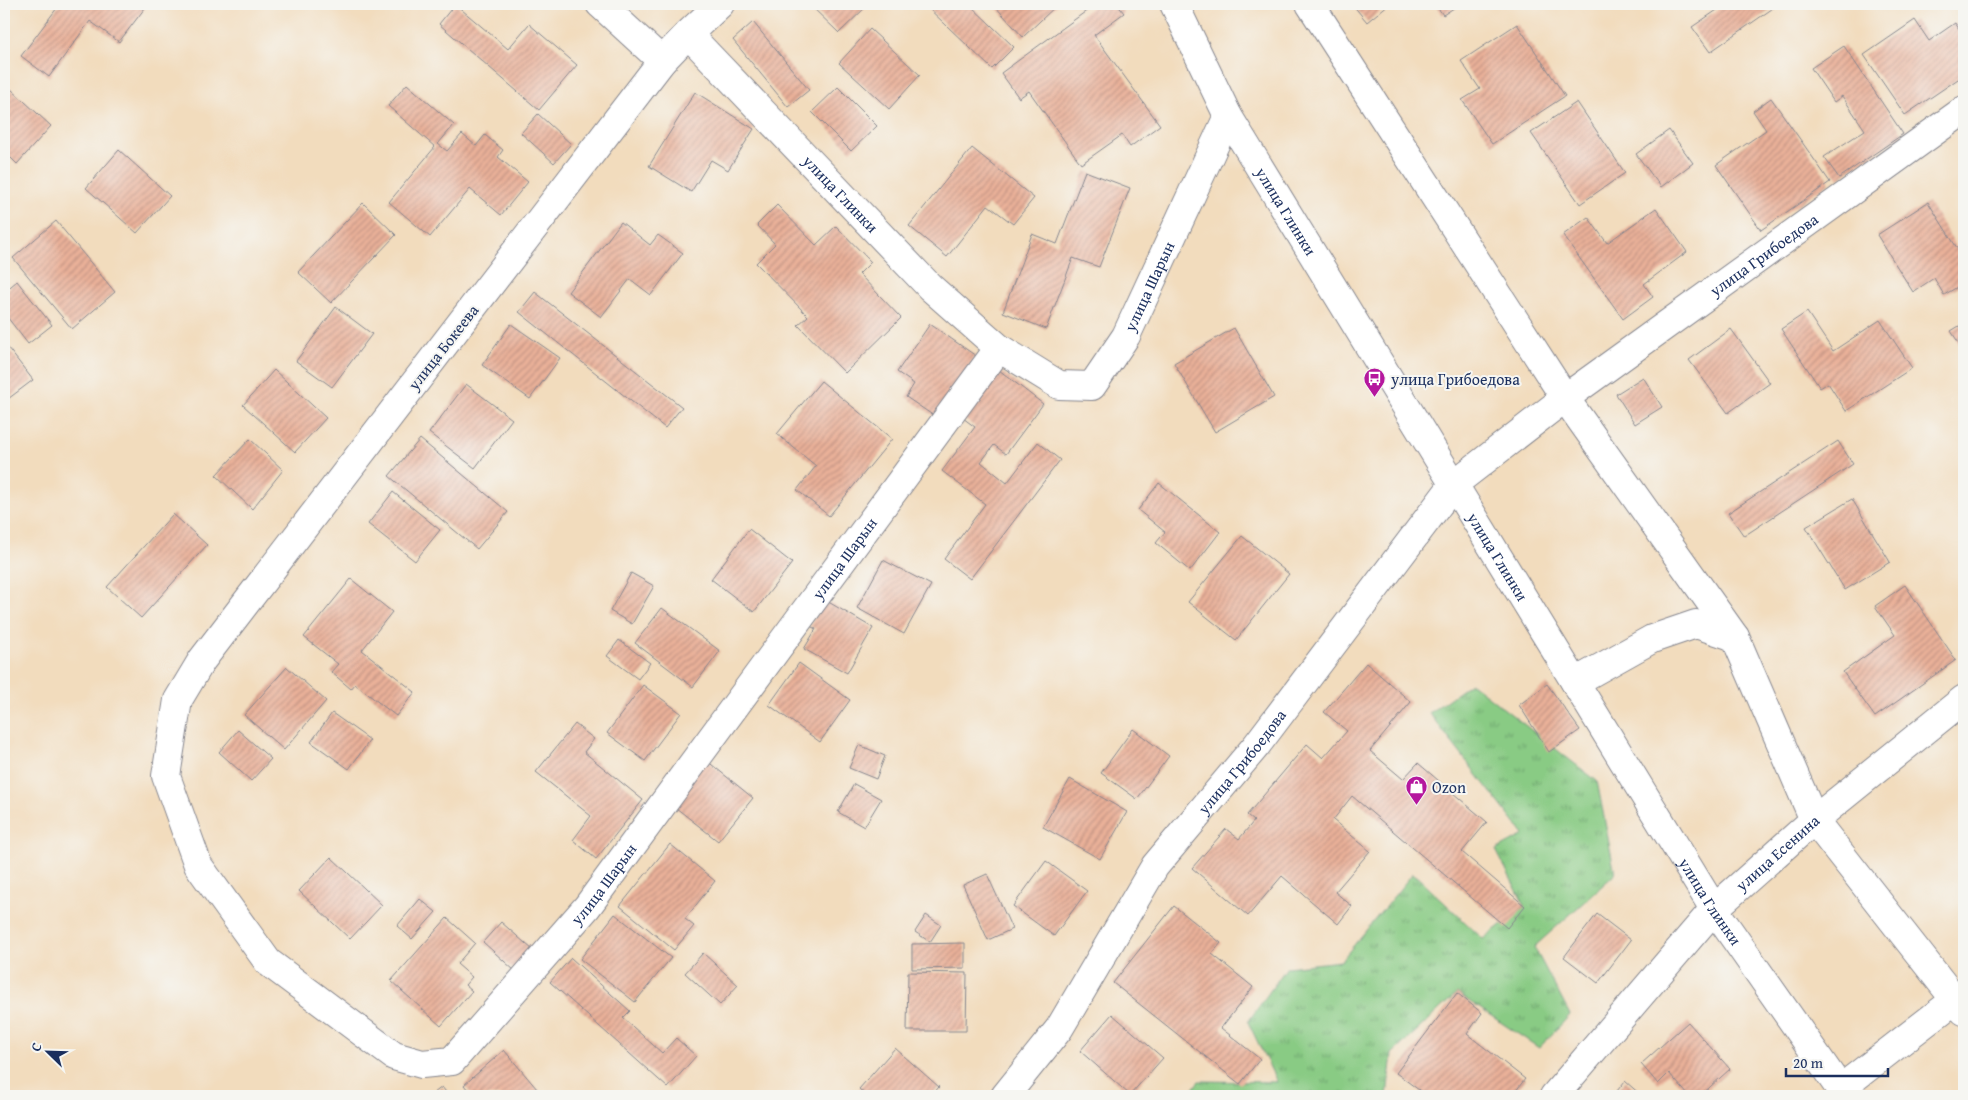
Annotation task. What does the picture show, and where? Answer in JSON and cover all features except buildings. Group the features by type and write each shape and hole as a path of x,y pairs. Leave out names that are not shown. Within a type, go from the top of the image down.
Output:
{"street":[{"path":"600,4 662,61"},
{"name":"улица Бокеева","path":"422,1064 394,1056 268,962 198,865 166,776 178,700 202,660 662,61 720,4"},
{"name":"улица Глинки","path":"1174,4 1228,116 1714,909 1843,1093"},
{"path":"1310,4 1565,398 1735,637 1814,820 1960,1006 1843,1093"},
{"name":"улица Глинки","path":"688,34 930,288 999,348"},
{"name":"улица Грибоедова","path":"1005,1096 1059,1029 1155,866 1256,746 1454,484 1565,398 1964,110"},
{"name":"улица Шарын","path":"422,1064 452,1061 587,907 999,348 1059,385 1092,386 1126,336 1228,116"},
{"path":"1575,682 1652,638 1696,624 1735,637"},
{"name":"улица Есенина","path":"1554,1096 1714,909 1814,820 1964,700"}],"green space":[{"path":"1471,683 1597,781 1615,874 1534,947 1570,1015 1539,1048 1457,993 1392,1054 1387,1096 1187,1096 1199,1081 1277,1082 1248,1022 1287,967 1341,961 1413,873 1483,939 1525,906 1496,850 1524,835 1429,713"}],"place":[{"name":"улица Грибоедова","path":"1375,398"},
{"name":"Ozon","path":"1416,806"}]}
